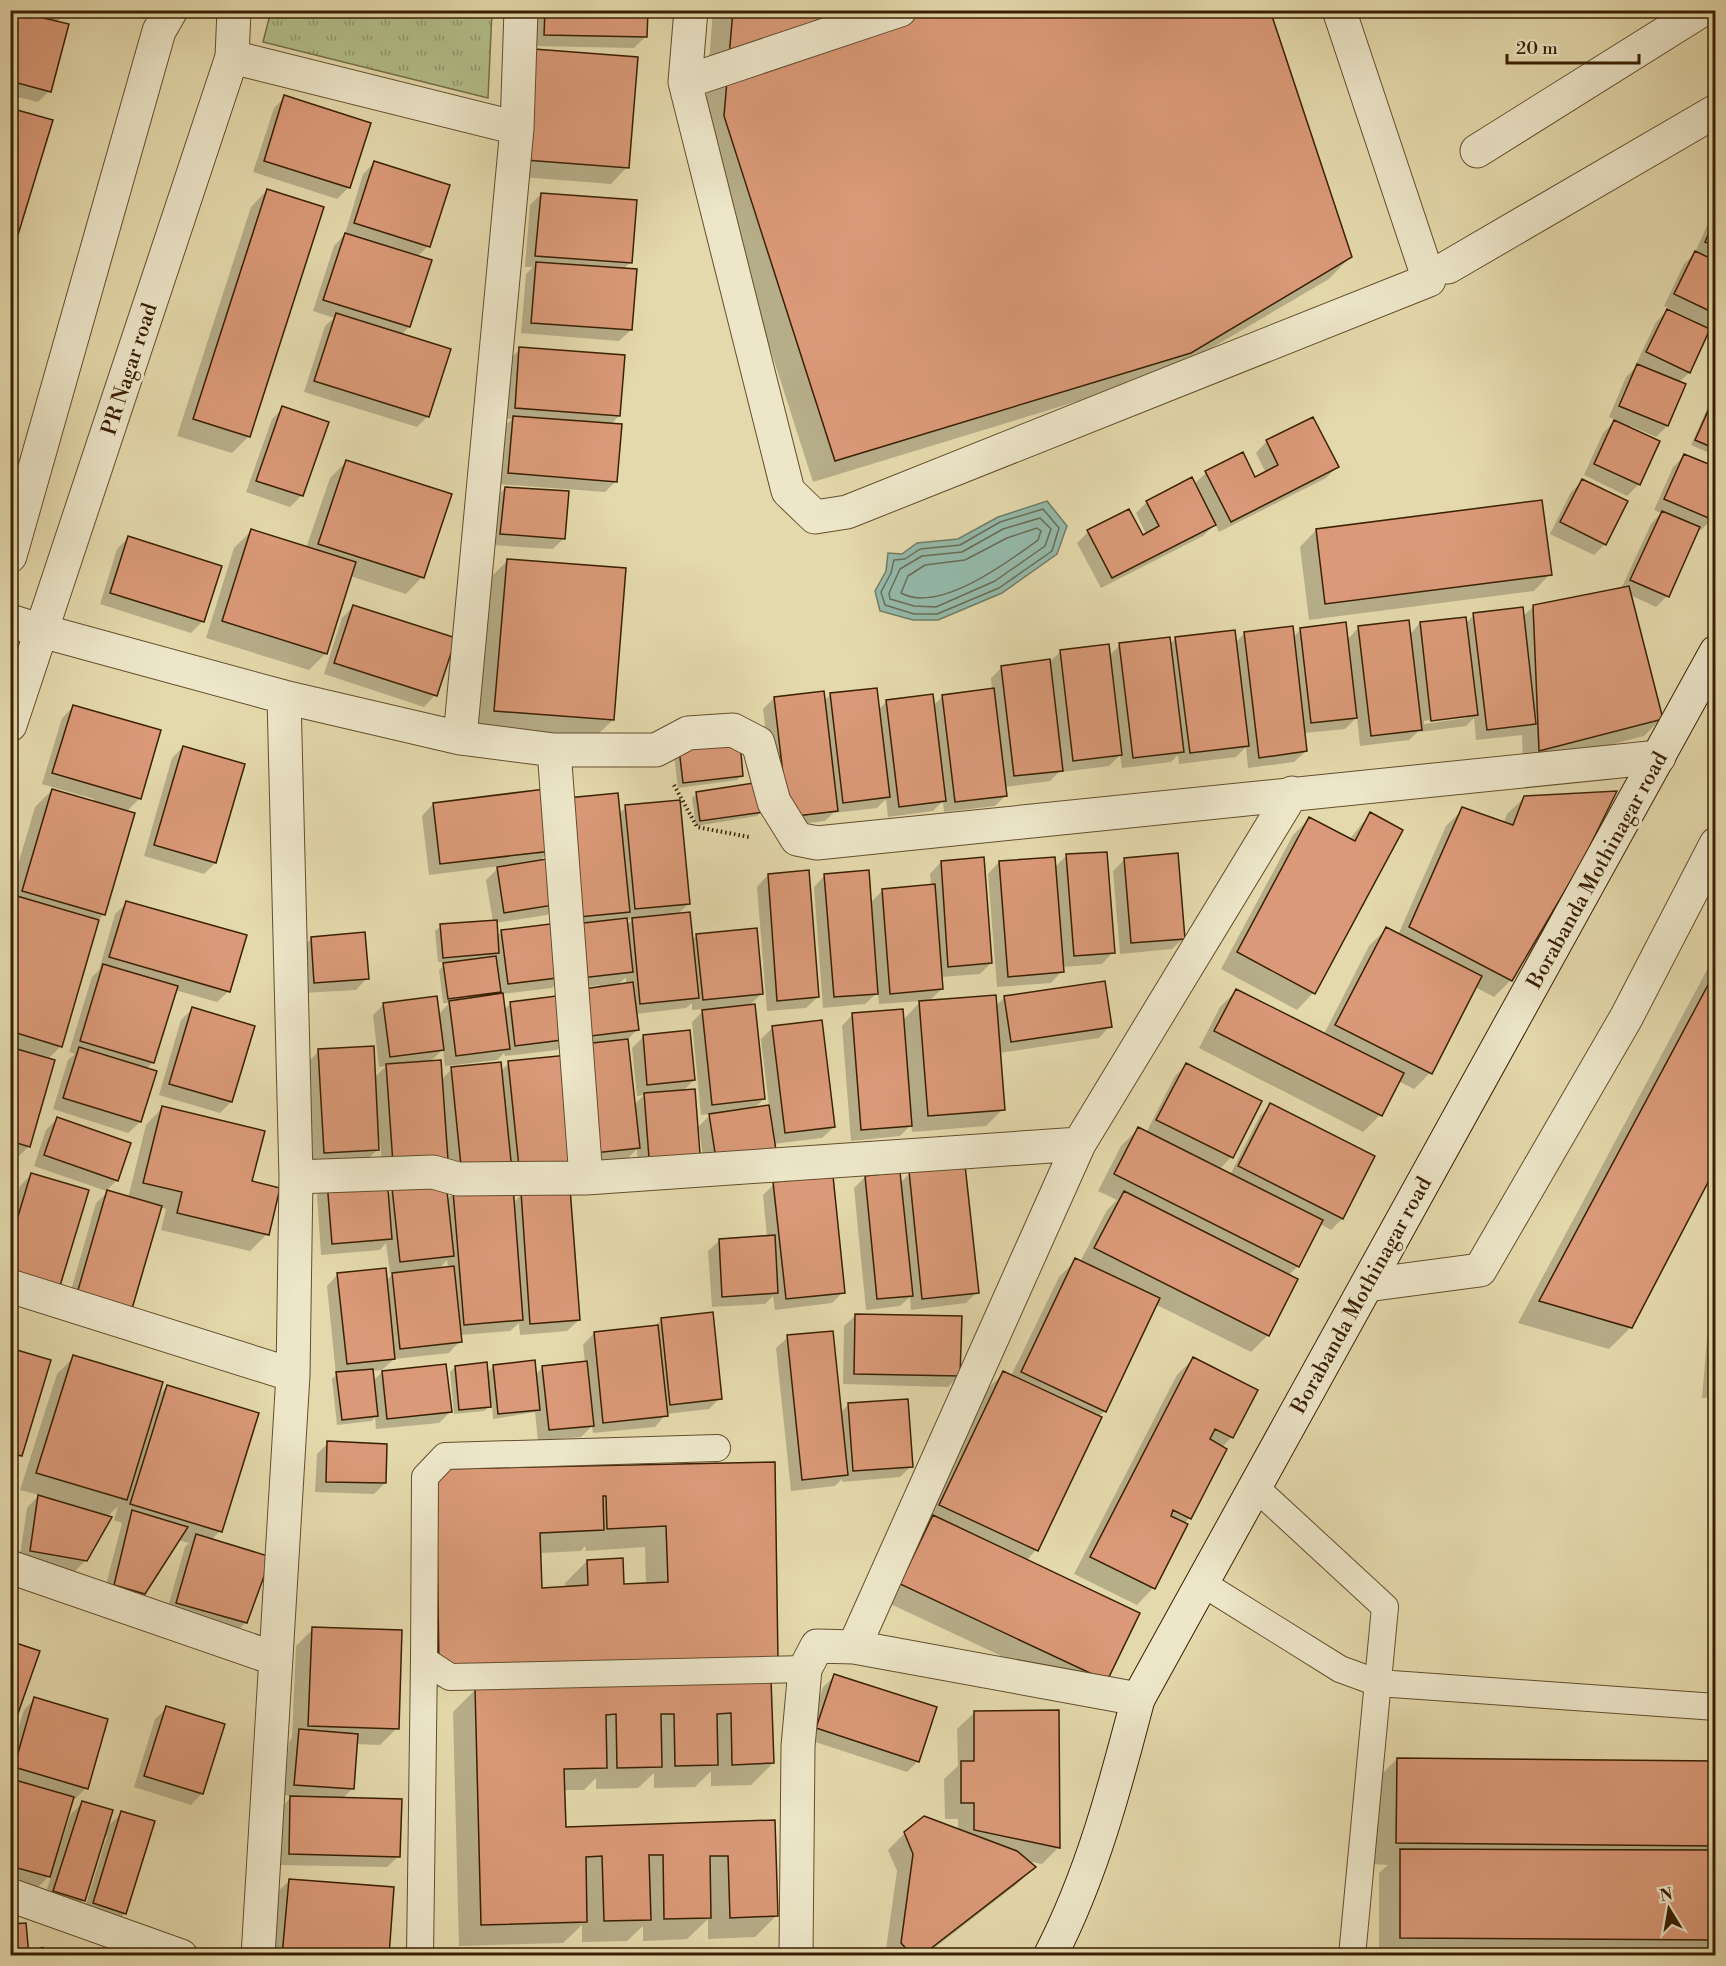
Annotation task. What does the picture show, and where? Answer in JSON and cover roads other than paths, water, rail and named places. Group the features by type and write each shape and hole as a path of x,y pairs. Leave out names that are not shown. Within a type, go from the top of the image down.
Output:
{"street":[{"path":"10,556 159,31 171,10"},
{"name":"PR Nagar road","path":"10,725 232,57 234,10"},
{"path":"460,738 517,128 521,10"},
{"path":"691,10 685,82 788,491 815,517 847,512 1438,274 1716,111"},
{"path":"685,82 900,10"},
{"path":"1339,10 1438,274"},
{"path":"1478,151 1702,10"},
{"path":"232,57 517,128"},
{"path":"10,621 284,697 460,738 554,750 656,750 688,733 733,730 758,743 774,802 797,839 817,843 1659,757"},
{"name":"Borabanda Mothinagar road","path":"1050,1956 1065,1926 1111,1804 1138,1699 1716,652"},
{"path":"258,1956 293,1375 296,1177 284,697"},
{"path":"554,750 586,1178"},
{"path":"854,1647 1079,1143 1292,793"},
{"path":"1367,1285 1480,1270 1626,1018 1716,844"},
{"path":"296,1177 433,1172 458,1179 586,1178 1079,1143"},
{"path":"10,1286 293,1375"},
{"path":"10,1568 276,1659"},
{"path":"796,1956 798,1746 805,1669 817,1646 854,1647 1138,1699"},
{"path":"10,1895 181,1956"}],"lane":[{"path":"420,1956 425,1477 445,1456 717,1448"},
{"path":"1255,1487 1385,1607 1352,1956"},
{"path":"1202,1583 1340,1669 1378,1683 1716,1707"},
{"path":"424,1660 450,1677 805,1669"}],"water":[{"path":"1047,501 1067,526 1057,554 1002,593 938,620 913,620 880,611 875,591 886,571 888,553 902,554 917,543 958,539 998,517"}]}
